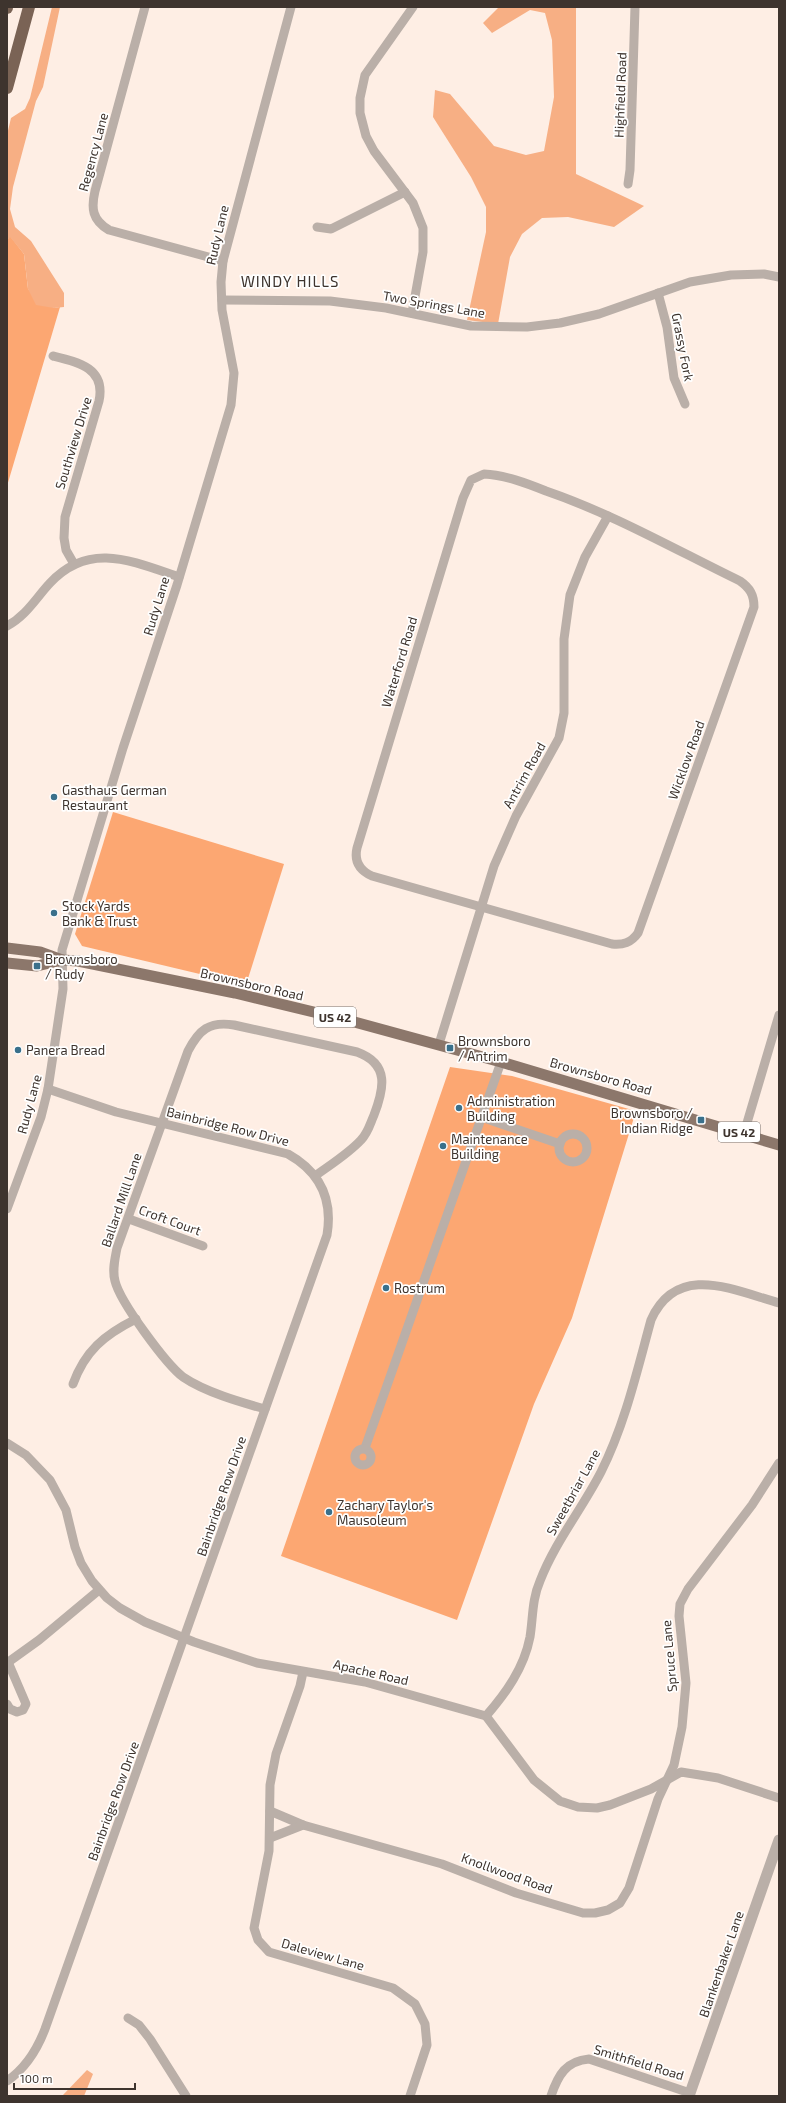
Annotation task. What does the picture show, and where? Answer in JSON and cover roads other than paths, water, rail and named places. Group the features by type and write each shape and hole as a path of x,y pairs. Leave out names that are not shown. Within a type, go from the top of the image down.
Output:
{"highway":[{"path":"7,88 29,7"}],"main road":[{"name":"Brownsboro Road","path":"7,948 40,952 62,960 85,962 235,993 440,1044 744,1133 779,1145"},
{"name":"Brownsboro Road","path":"7,963 36,966 62,960"}],"street":[{"name":"Regency Lane","path":"145,7 95,191 93,212 99,223 109,230 223,261"},
{"name":"Rudy Lane","path":"7,1209 41,1117 48,1089 63,989 62,950 123,748 179,577 228,417 234,390 232,355 225,328 222,300 223,261 291,7"},
{"name":"Highfield Road","path":"628,184 630,170 636,7"},
{"path":"407,9 366,75 360,98 362,125 368,142 405,192 419,214 424,240 412,313"},
{"path":"317,227 331,229 405,192"},
{"name":"Two Springs Lane","path":"222,300 330,301 412,313 471,326 527,327 578,319 690,282 731,275 764,274 779,276"},
{"name":"Grassy Fork","path":"658,293 667,327 674,378 686,404"},
{"name":"Southview Drive","path":"53,356 88,368 95,374 100,387 99,401 65,517 64,538 66,550 74,564"},
{"name":"Waterford Road","path":"481,908 372,876 361,870 357,864 356,854 463,498 471,480 484,474 493,475 555,494 608,516"},
{"name":"Antrim Road","path":"440,1044 494,866 505,839 559,738 564,713 564,639 570,594 585,557 608,516"},
{"name":"Wicklow Road","path":"481,908 612,944 626,944 635,938 754,607 752,594 746,585 608,516"},
{"path":"7,626 27,611 50,583 74,564 92,557 119,558 179,577"},
{"path":"744,1133 779,1015"},
{"name":"Ballard Mill Lane","path":"266,1409 198,1385 184,1377 164,1357 136,1320 117,1287 114,1270 117,1248 129,1219 188,1051 198,1034 206,1028 218,1024 249,1028 357,1052 371,1059 376,1065 382,1078 382,1092 368,1130 354,1146 315,1176"},
{"path":"365,1448 501,1062"},
{"name":"Bainbridge Row Drive","path":"7,2081 21,2069 32,2056 46,2029 327,1235 329,1210 320,1184 315,1176 300,1160 282,1151 94,1106 48,1089"},
{"path":"481,1117 560,1144"},
{"name":"Croft Court","path":"129,1219 203,1246"},
{"name":"Sweetbriar Lane","path":"486,1716 508,1687 522,1663 530,1638 534,1600 539,1582 548,1562 586,1500 609,1454 623,1419 651,1320 657,1308 676,1290 694,1284 714,1285 779,1303"},
{"path":"73,1384 82,1362 95,1347 125,1325 136,1320"},
{"name":"Apache Road","path":"7,1442 26,1455 50,1480 66,1510 75,1548 81,1563 99,1590 130,1615 184,1638 257,1663 366,1682 486,1716"},
{"name":"Spruce Lane","path":"666,1780 674,1765 685,1704 684,1656 679,1616 680,1604 688,1589 752,1505 779,1463"},
{"path":"7,1704 10,1710 17,1712 23,1710 26,1704 8,1663 39,1640 99,1590"},
{"name":"Daleview Lane","path":"303,1672 300,1686 273,1764 270,1785 270,1838 267,1868 254,1928 258,1940 265,1948 278,1955 393,1988 414,2004 425,2024 427,2045 410,2096"},
{"path":"486,1716 534,1780 547,1792 565,1803 584,1808 603,1807 651,1789 681,1772 701,1774 729,1781 779,1798"},
{"name":"Knollwood Road","path":"270,1811 302,1825 442,1864 516,1893 583,1913 596,1913 616,1906 627,1894 666,1780"},
{"path":"270,1838 302,1825"},
{"name":"Blankenbaker Lane","path":"690,2094 779,1840"},
{"path":"128,2018 139,2025 150,2039 186,2096"},
{"name":"Smithfield Road","path":"551,2096 558,2077 565,2068 577,2061 589,2059 690,2094"}],"place":[{"name":"Gasthaus German Restaurant","path":"54,797"},
{"name":"Stock Yards Bank & Trust","path":"54,913"},
{"name":"Brownsboro / Rudy","path":"37,966"},
{"name":"Brownsboro / Antrim","path":"450,1048"},
{"name":"Panera Bread","path":"18,1050"},
{"name":"Administration Building","path":"459,1108"},
{"name":"Brownsboro / Indian Ridge","path":"701,1120"},
{"name":"Maintenance Building","path":"443,1146"},
{"name":"Rostrum","path":"386,1288"},
{"name":"Zachary Taylor's Mausoleum","path":"329,1512"}],"district":[{"name":"WINDY HILLS","path":"290,281"}]}
